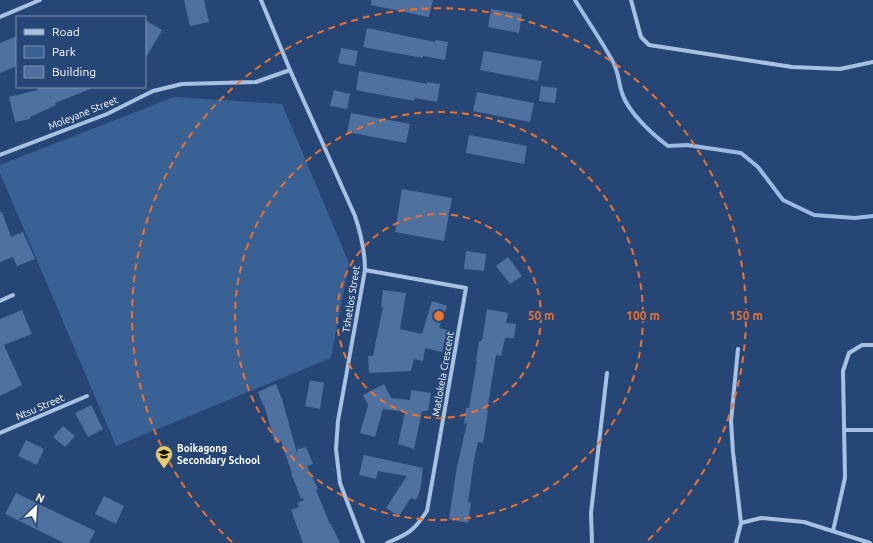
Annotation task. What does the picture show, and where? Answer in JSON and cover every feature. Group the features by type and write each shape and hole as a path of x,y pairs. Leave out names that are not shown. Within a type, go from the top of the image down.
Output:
{"street":[{"path":"0,17 40,0"},
{"name":"Tshetlos Street","path":"261,0 290,70 355,216 363,241 365,270 338,421 336,449 340,483 363,543"},
{"path":"631,0 641,38 649,45 792,67 840,69 873,62"},
{"name":"Moleyane Street","path":"0,155 107,114 153,91 182,84 256,82 290,70"},
{"name":"Matlokela Crescent","path":"365,270 466,288 427,511 412,531 386,543"},
{"path":"0,301 13,295"},
{"path":"833,531 845,478 844,371 848,353 862,345 873,345"},
{"path":"736,543 741,523 731,421 738,349"},
{"path":"592,543 591,512 607,373"},
{"name":"Ntsu Street","path":"0,433 87,396"},
{"path":"844,430 873,430"},
{"path":"741,523 761,518 804,522 870,543"}],"green space":[{"path":"174,97 282,104 349,263 331,358 116,446 0,173 0,165"}],"building":[{"path":"184,0 204,0 209,22 190,26"},
{"path":"371,0 433,0 429,17 371,5"},
{"path":"491,9 522,14 519,33 488,27"},
{"path":"146,21 162,30 146,57"},
{"path":"367,28 435,42 436,40 448,42 445,60 423,56 423,58 363,47"},
{"path":"16,36 16,66 0,73 0,43"},
{"path":"341,48 358,51 355,66 338,63"},
{"path":"484,51 542,61 538,81 480,70"},
{"path":"359,71 427,84 427,82 440,84 437,102 415,98 414,101 356,90"},
{"path":"541,86 557,88 555,103 539,101"},
{"path":"37,88 93,88 55,103 56,105 30,117 30,119 15,122 9,97 38,90"},
{"path":"334,90 350,94 347,109 330,106"},
{"path":"477,92 534,103 530,122 473,111"},
{"path":"351,113 410,124 406,143 347,132"},
{"path":"469,135 527,146 524,164 466,153"},
{"path":"402,189 452,198 444,241 395,232"},
{"path":"0,212 2,212 11,237 23,232 35,259 17,266 13,257 0,262"},
{"path":"466,251 486,254 484,271 464,269"},
{"path":"508,257 522,276 510,284 496,266"},
{"path":"383,290 406,293 400,329 422,334 432,301 447,306 439,328 447,330 442,352 425,348 423,361 414,359 411,371 369,373 368,356 373,356 383,307 381,307"},
{"path":"487,309 508,313 506,323 516,324 514,338 505,338 501,356 496,355 483,443 478,442 474,460 468,502 471,503 468,523 449,519 457,467 467,424 464,423 466,408 469,408 479,341 482,341"},
{"path":"22,310 32,334 4,345 22,385 0,396 0,319"},
{"path":"310,380 324,383 320,409 305,406"},
{"path":"276,384 282,399 297,453 298,447 299,449 306,447 313,464 307,466 318,489 316,490 330,524 340,543 303,543 291,510 299,507 297,503 304,500 303,498 301,499 281,441 275,443 264,405 258,392"},
{"path":"384,384 391,398 410,400 411,390 431,393 428,411 422,411 414,449 398,444 405,412 383,409 375,437 360,433 368,405 363,395"},
{"path":"91,405 103,429 88,437 75,413"},
{"path":"63,426 75,436 65,447 53,437"},
{"path":"26,440 44,449 37,465 18,456"},
{"path":"364,455 423,468 420,491 416,500 411,498 399,516 386,508 407,476 378,471 376,479 359,475"},
{"path":"16,493 95,531 89,543 64,543 5,514"},
{"path":"104,496 124,506 116,524 95,514"}],"waterway":[{"path":"575,0 614,64 622,93 629,108 648,129 668,146 687,145 741,153 758,167 783,200 814,215 855,218 873,216"}],"place":[{"name":"Boikagong Secondary School","path":"164,469"}]}
